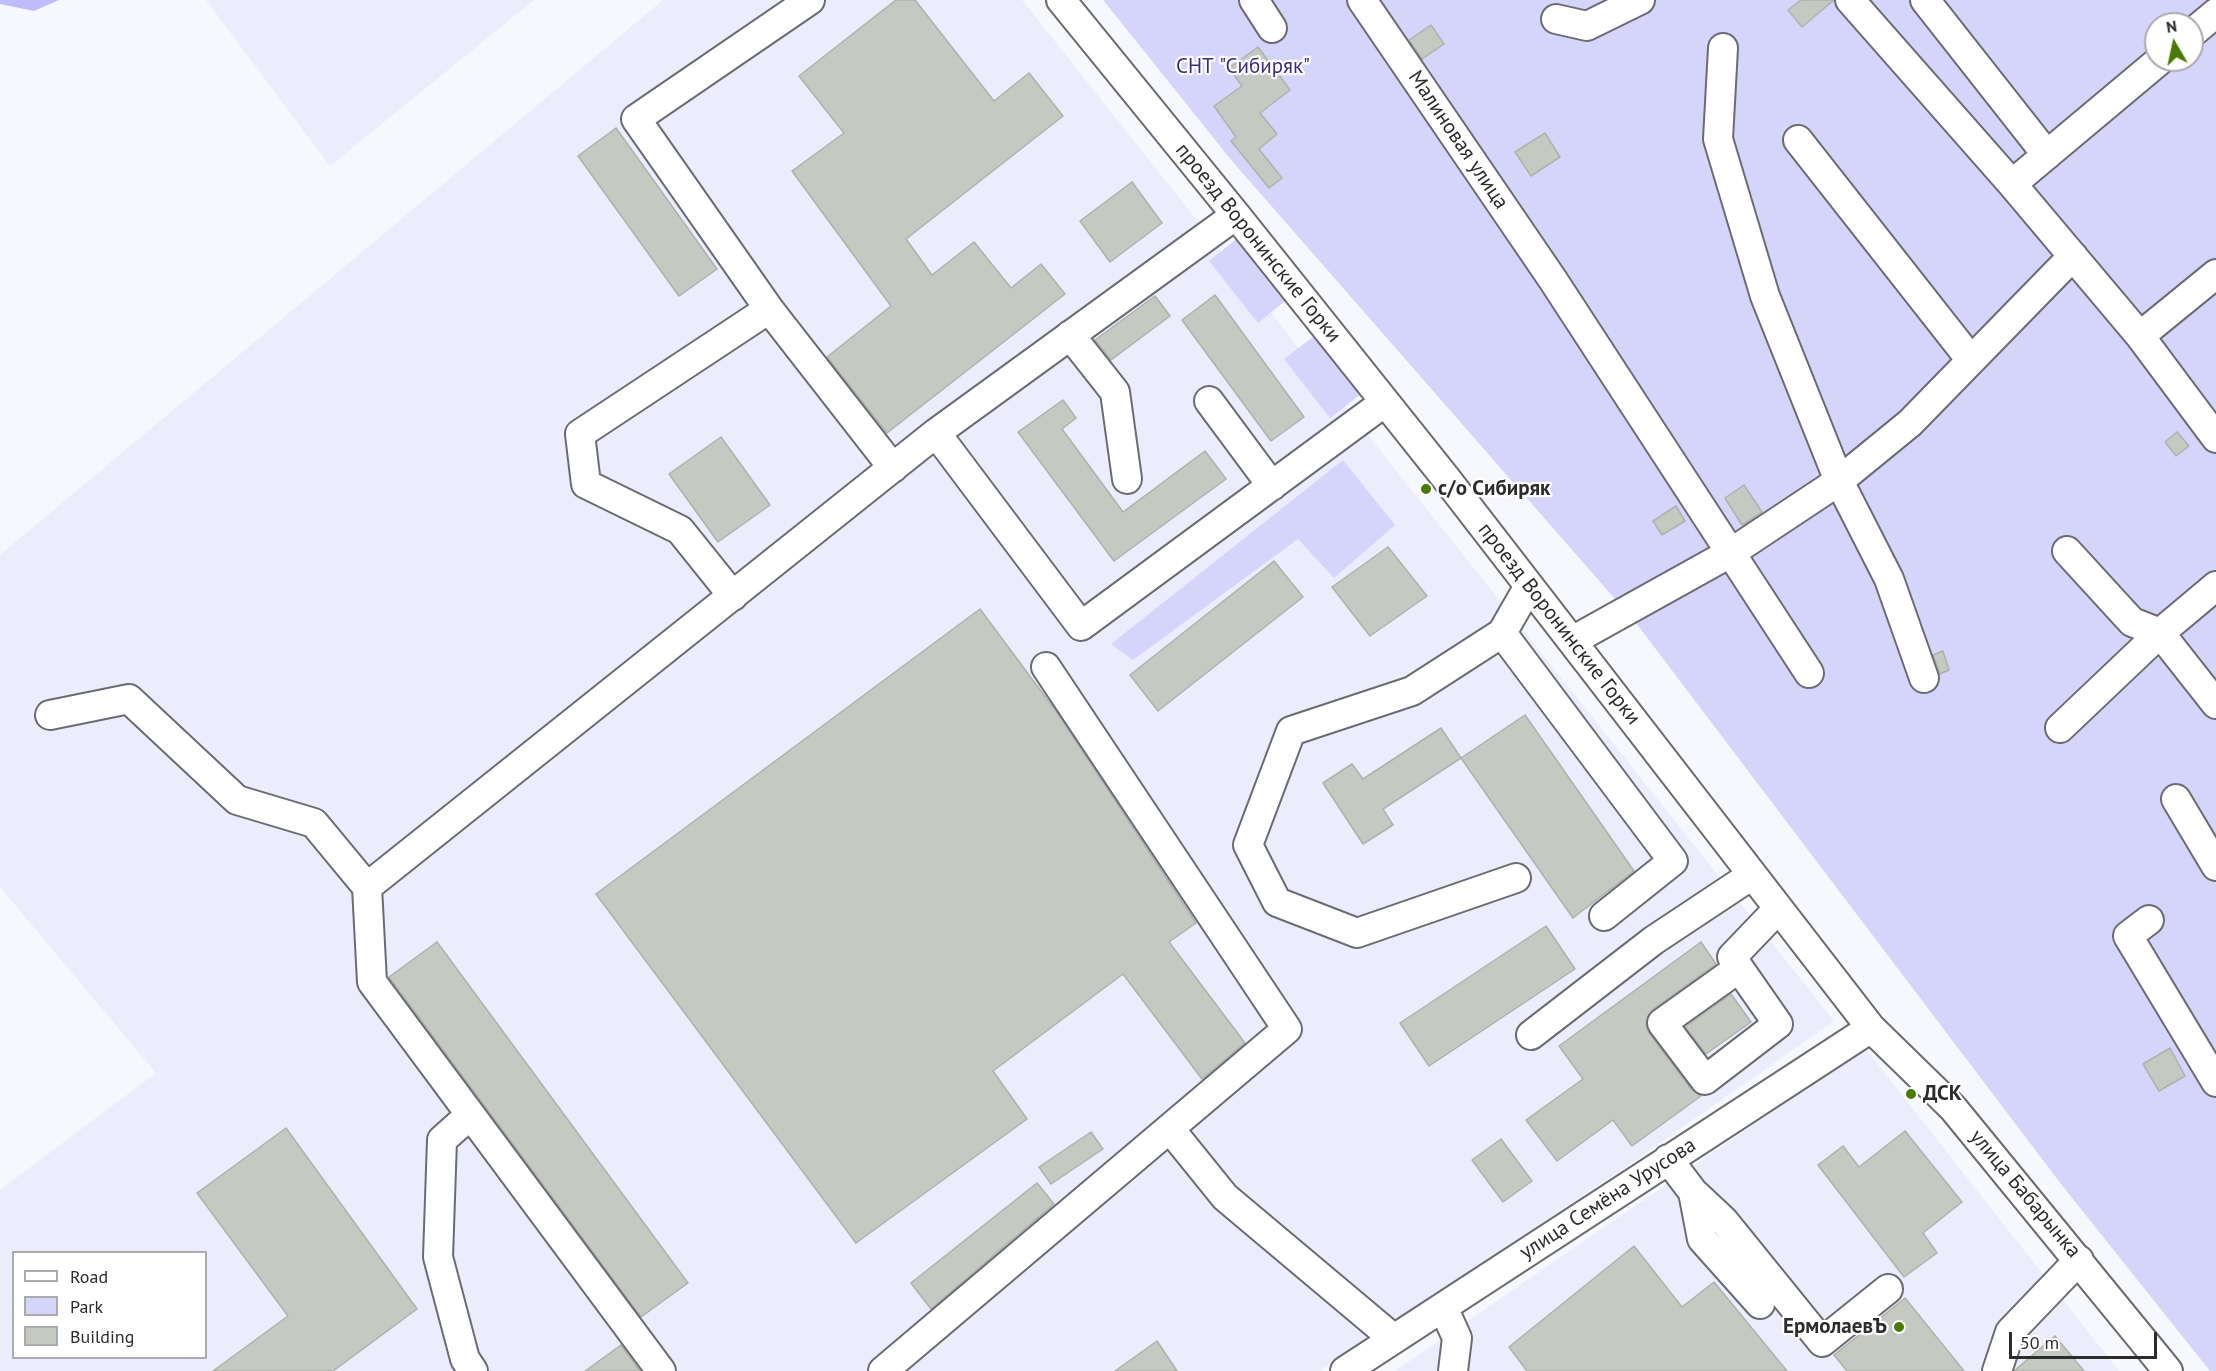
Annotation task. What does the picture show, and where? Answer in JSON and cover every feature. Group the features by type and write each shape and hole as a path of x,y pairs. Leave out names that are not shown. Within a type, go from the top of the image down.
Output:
{"street":[{"path":"810,0 636,119 769,309 893,468"},
{"name":"проезд Воронинские Горки","path":"1061,0 1385,402 1870,1028"},
{"path":"1254,0 1272,28"},
{"name":"Малиновая улица","path":"1362,0 1553,280 1809,673"},
{"path":"1556,19 1587,26 1640,0"},
{"path":"1850,0 2012,184 2140,336 2216,438"},
{"path":"1925,0 2047,155"},
{"path":"2204,23 2216,13"},
{"path":"1724,48 1718,139 1765,296 1839,481 1889,579 1924,678"},
{"path":"2012,184 2146,72"},
{"path":"1798,140 1971,360"},
{"path":"368,887 936,433 1236,215"},
{"path":"1572,641 1732,552 1839,481 1910,423 2073,256"},
{"path":"2140,336 2216,274"},
{"path":"733,596 680,530 586,484 580,434 769,309"},
{"path":"1070,335 1115,392 1128,479"},
{"path":"1209,401 1272,486"},
{"path":"936,433 1082,626 1385,402"},
{"path":"2067,551 2132,622 2160,633 2216,704"},
{"path":"1516,878 1357,933 1277,902 1248,845 1291,731 1412,691 1502,633 1529,586"},
{"path":"2060,728 2160,633 2216,586"},
{"path":"1502,633 1672,861 1604,916"},
{"path":"883,1371 1287,1029 1046,668"},
{"path":"50,715 129,699 237,800 314,823 368,887 372,982 661,1371"},
{"path":"2176,799 2216,867"},
{"path":"1531,1035 1654,940 1752,875"},
{"path":"1739,968 1732,957 1778,909"},
{"path":"2149,920 2128,936 2216,1082"},
{"name":"улица Семёна Урусова","path":"1345,1371 1870,1028"},
{"name":"улица Бабарынка","path":"1870,1028 1953,1108 2168,1371"},
{"path":"471,1115 442,1140 438,1257 465,1359 473,1371"},
{"path":"1170,1129 1225,1197 1394,1339"},
{"path":"1668,1159 1693,1192 1724,1221 1822,1342 1888,1288"},
{"path":"1693,1192 1702,1239 1760,1304"},
{"path":"1996,1371 2010,1332 2079,1260"},
{"path":"1443,1307 1457,1338 1453,1371"}],"shaded area":[{"path":"0,0 59,0 34,11 0,4"},
{"path":"206,0 534,0 330,166"},
{"path":"663,0 1022,0 1834,1021 1630,1164 1319,1371 0,1371 0,1190 156,1073 0,887 0,555"},
{"path":"1865,1048 2119,1371 1395,1371"}],"green space":[{"name":"СНТ \"Сибиряк\"","path":"1103,0 2216,0 2216,1371 2210,1371 2061,1184 1636,623 1232,161"},
{"path":"1240,236 1290,297 1258,323 1209,261"},
{"path":"1318,333 1364,392 1330,418 1284,359"},
{"path":"1343,460 1395,525 1334,578 1298,539 1133,660 1111,644"}],"building":[{"path":"896,0 915,0 994,101 1029,73 1063,116 906,239 932,275 974,242 1011,288 1041,264 1065,294 887,433 827,357 891,306 792,171 844,133 799,76"},
{"path":"1801,0 1834,0 1802,27 1788,10"},
{"path":"1431,25 1444,44 1422,59 1409,40"},
{"path":"1258,47 1290,90 1260,113 1277,134 1259,149 1282,178 1269,188 1231,141 1236,137 1214,106 1242,86 1229,68"},
{"path":"616,128 717,269 679,296 578,156"},
{"path":"1545,133 1560,157 1531,176 1515,152"},
{"path":"1132,182 1162,223 1110,262 1080,221"},
{"path":"1215,295 1304,417 1271,441 1182,320"},
{"path":"1155,296 1170,316 1111,360 1095,340"},
{"path":"1063,400 1076,418 1062,429 1123,512 1205,451 1226,479 1114,561 1018,432"},
{"path":"2177,432 2189,446 2176,456 2165,442"},
{"path":"721,437 770,505 718,542 669,474"},
{"path":"1744,485 1762,512 1742,525 1725,498"},
{"path":"1676,506 1685,521 1662,535 1653,521"},
{"path":"1388,547 1427,596 1370,636 1332,587"},
{"path":"1274,561 1303,597 1158,711 1130,675"},
{"path":"980,609 1058,714 1196,923 1169,942 1245,1043 1202,1079 1123,974 993,1071 1027,1119 856,1243 596,894"},
{"path":"1943,651 1949,670 1940,674 1933,655"},
{"path":"1525,715 1634,871 1573,918 1461,758"},
{"path":"1441,728 1461,758 1383,809 1393,825 1363,844 1323,783 1352,764 1363,779"},
{"path":"1546,926 1575,969 1429,1066 1400,1023"},
{"path":"437,942 688,1283 641,1317 389,977"},
{"path":"1701,942 1716,964 1652,1010 1646,1024 1649,1033 1692,1090 1701,1096 1632,1146 1613,1120 1557,1161 1526,1120 1583,1079 1559,1046"},
{"path":"1731,994 1751,1022 1706,1054 1685,1027"},
{"path":"2170,1048 2185,1076 2159,1091 2143,1064"},
{"path":"286,1128 417,1309 333,1371 213,1371 288,1316 197,1193"},
{"path":"1905,1131 1962,1202 1923,1233 1937,1253 1904,1277 1818,1165 1843,1146 1859,1167"},
{"path":"1091,1132 1103,1149 1051,1184 1039,1167"},
{"path":"1501,1139 1532,1181 1503,1202 1472,1160"},
{"path":"1037,1183 1054,1204 931,1309 911,1283"},
{"path":"1634,1246 1682,1307 1714,1282 1787,1371 1527,1371 1509,1347"},
{"name":"ЕрмолаевЪ","path":"1905,1298 1964,1371 1847,1371 1834,1355"},
{"path":"2055,1336 2084,1371 2014,1371 2015,1370"},
{"path":"1157,1341 1177,1371 1115,1371"},
{"path":"621,1345 640,1371 585,1371"}],"place":[{"name":"с/о Сибиряк","path":"1426,489"},
{"name":"ДСК","path":"1911,1094"},
{"name":"ЕрмолаевЪ","path":"1899,1327"}]}
